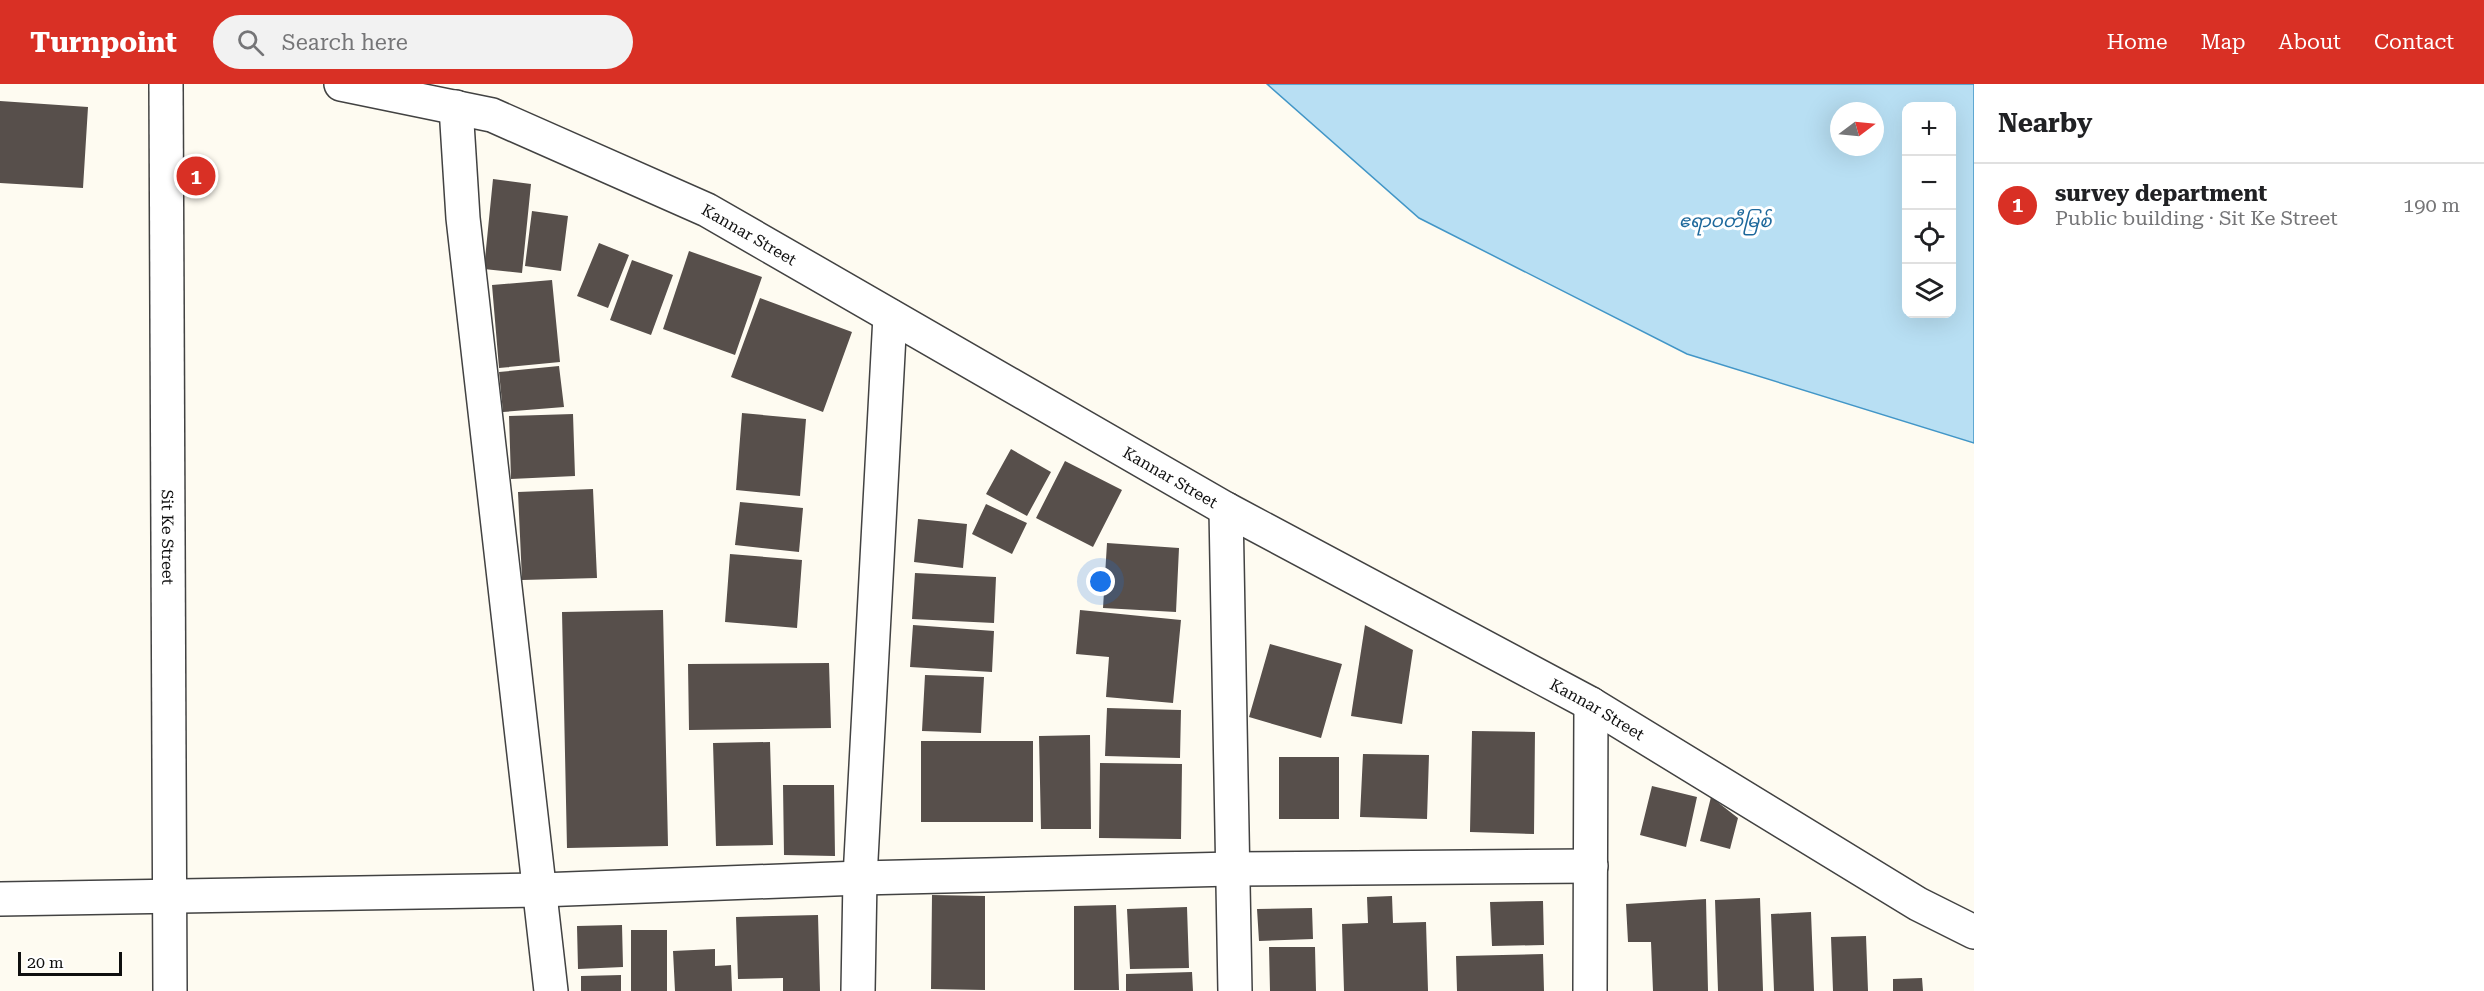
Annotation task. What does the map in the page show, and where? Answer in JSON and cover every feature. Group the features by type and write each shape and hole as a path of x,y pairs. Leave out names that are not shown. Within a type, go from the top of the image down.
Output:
{"street":[{"name":"Sit Ke Street","path":"166,84 170,991"},
{"name":"Kannar Street","path":"341,84 492,115 707,210 1226,509 1591,704 1918,904 1974,932"},
{"path":"456,107 463,219 551,991"},
{"path":"858,991 860,878 891,316"},
{"path":"1226,509 1234,991"},
{"path":"1590,991 1591,704"},
{"path":"0,899 540,891 860,878 1232,869 1591,866"}],"water":[{"name":"ဧရာဝတီမြစ်","path":"1267,84 1974,84 1974,443 1687,354 1419,218"}],"building":[{"path":"0,101 88,107 83,188 0,183"},
{"path":"493,179 531,184 522,273 484,269"},
{"path":"532,211 568,216 561,271 525,266"},
{"path":"599,243 629,255 608,308 577,296"},
{"path":"689,251 762,277 735,355 663,329"},
{"path":"632,260 673,275 651,335 610,320"},
{"path":"552,280 560,362 499,368 492,285"},
{"path":"760,298 852,332 823,412 731,377"},
{"path":"559,366 564,407 503,412 499,372"},
{"path":"742,413 806,419 800,496 736,490"},
{"path":"573,414 575,476 511,479 509,416"},
{"path":"1011,449 1051,472 1027,516 986,494"},
{"path":"1065,461 1122,490 1093,547 1036,518"},
{"path":"593,489 597,578 522,580 518,492"},
{"path":"740,502 803,508 799,552 735,545"},
{"path":"986,504 1027,523 1012,554 972,534"},
{"path":"918,519 967,524 963,568 914,562"},
{"path":"1107,543 1179,548 1176,612 1103,608"},
{"path":"730,554 802,560 797,628 725,622"},
{"path":"915,573 996,577 994,623 912,619"},
{"path":"663,610 668,846 567,848 562,612"},
{"path":"1080,610 1181,620 1173,703 1106,697 1109,657 1076,654"},
{"path":"913,625 994,631 992,672 910,667"},
{"path":"1365,625 1413,650 1402,724 1351,716"},
{"path":"1270,644 1342,664 1321,738 1249,717"},
{"path":"829,663 831,728 689,730 688,664"},
{"path":"925,675 984,677 981,733 922,731"},
{"path":"1107,708 1181,710 1180,758 1105,756"},
{"path":"1472,731 1535,732 1534,834 1470,832"},
{"path":"1090,735 1091,829 1041,829 1039,736"},
{"path":"921,741 1033,741 1033,822 921,822"},
{"path":"770,742 773,845 716,846 713,743"},
{"path":"1363,754 1429,755 1427,819 1360,817"},
{"path":"1279,757 1339,757 1339,819 1279,819"},
{"path":"1100,763 1182,764 1181,839 1099,838"},
{"path":"783,785 834,785 835,856 784,855"},
{"path":"1652,786 1697,797 1686,847 1640,835"},
{"path":"1711,797 1738,818 1730,849 1700,841"},
{"path":"932,895 985,896 985,990 931,989"},
{"path":"1392,896 1393,923 1426,922 1428,991 1344,991 1342,924 1368,923 1367,897"},
{"path":"1760,898 1763,991 1718,991 1715,900"},
{"path":"1706,899 1708,991 1653,991 1651,942 1628,942 1626,904"},
{"path":"1543,901 1544,945 1492,946 1490,902"},
{"path":"1116,905 1119,990 1074,990 1074,906"},
{"path":"1187,907 1189,968 1130,969 1127,909"},
{"path":"1312,908 1313,939 1259,941 1257,909"},
{"path":"1811,912 1814,991 1774,991 1771,914"},
{"path":"818,915 820,991 783,991 783,978 738,979 736,917"},
{"path":"622,925 623,967 578,969 577,926"},
{"path":"631,930 667,930 667,991 631,991"},
{"path":"1866,936 1868,991 1833,991 1831,937"},
{"path":"1269,947 1315,947 1316,991 1270,991"},
{"path":"715,949 715,966 731,965 732,991 675,991 673,951"},
{"path":"1543,954 1544,991 1457,991 1456,956"},
{"path":"1192,972 1193,991 1126,991 1126,974"},
{"path":"621,975 621,991 581,991 581,976"},
{"path":"1922,978 1923,991 1893,991 1893,979"}],"place":[{"name":"survey department","path":"196,176"}]}
